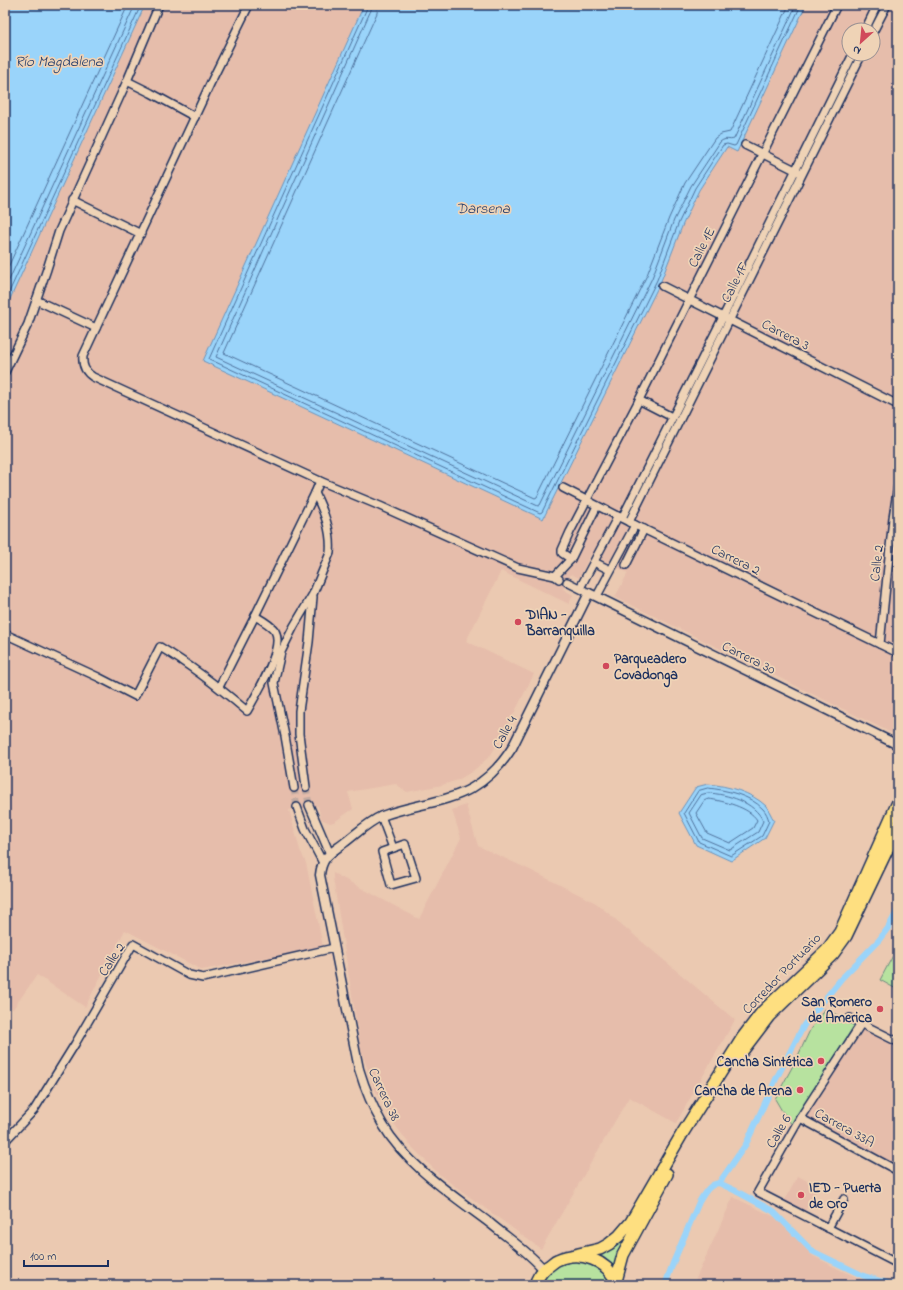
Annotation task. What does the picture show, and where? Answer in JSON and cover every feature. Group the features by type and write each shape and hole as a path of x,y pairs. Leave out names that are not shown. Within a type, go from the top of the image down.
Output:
{"main road":[{"name":"Corredor Portuario","path":"544,1270 556,1260 600,1248 609,1244 619,1236 631,1222 682,1134 743,1037 762,1012 826,950 840,932 898,802"},
{"name":"Corredor Portuario","path":"617,1283 623,1255 689,1135 733,1064 769,1016 833,954 846,936 898,827"},
{"path":"574,1255 584,1256 599,1262 611,1272 617,1283"},
{"path":"535,1285 541,1272 544,1270"}],"street":[{"path":"5,372 28,324 59,231 72,200 127,81 159,5"},
{"path":"249,5 83,356 82,362 87,373 320,481 392,511 518,568 557,577 571,559 597,506"},
{"name":"Calle 1E","path":"571,559 562,554 562,550 586,500 639,400 837,5"},
{"path":"869,22 877,5"},
{"path":"878,22 887,5"},
{"name":"Calle 1F","path":"597,596 632,523 681,407 776,220 849,62"},
{"name":"Calle 1F","path":"799,172 858,62"},
{"path":"127,81 195,117"},
{"path":"745,145 799,172"},
{"path":"72,200 141,234"},
{"name":"Carrera 3","path":"662,286 898,405"},
{"path":"36,300 96,328"},
{"path":"639,400 672,416"},
{"name":"Calle 1F","path":"580,588 620,517 672,416 681,407"},
{"path":"219,687 320,481"},
{"name":"Calle 2","path":"880,644 896,518 898,486"},
{"name":"Carrera 2","path":"563,488 597,506 898,652"},
{"path":"294,788 274,683 281,652 313,594 330,553 331,546 329,528 315,492"},
{"path":"626,565 644,529"},
{"path":"594,562 610,570"},
{"path":"567,582 589,593"},
{"name":"Carrera 30","path":"589,593 898,746"},
{"name":"Calle 4","path":"322,862 330,854 376,819 459,794 477,784 496,769 512,748 589,593"},
{"path":"306,787 299,734 299,711 309,642 313,594"},
{"path":"5,634 98,677 135,696 160,647 180,659 219,687 247,711 262,685 273,659 277,638 276,632 272,627 255,616"},
{"path":"309,805 330,854"},
{"path":"297,807 305,829 322,862"},
{"path":"382,816 393,848"},
{"path":"405,844 416,878 391,885 382,852 393,848 405,844"},
{"name":"Carrera 38","path":"322,862 320,875 334,948 358,1070 368,1097 384,1126 413,1162 429,1177 518,1246 544,1270"},
{"name":"Calle 2","path":"5,1141 34,1110 75,1044 133,944 185,974 203,978 334,948"},
{"path":"850,1018 898,1042"},
{"name":"Calle 6","path":"828,1228 758,1192 800,1118 861,1024"},
{"name":"Carrera 33A","path":"800,1118 898,1171"},
{"path":"844,1199 828,1228 898,1264"}],"shaded area":[{"path":"145,5 364,5 203,361 543,519 661,281 683,224 699,190 727,147 737,152 806,5 898,5 898,736 615,597 628,573 591,554 579,578 571,574 563,589 573,595 569,604 501,571 466,641 534,674 503,735 490,756 473,771 458,780 442,785 407,792 396,784 348,792 353,809 334,822 330,823 321,819 318,806 289,810 300,850 306,863 323,947 202,970 125,930 85,1007 37,975 13,1009 5,1004 5,310"},
{"path":"466,805 478,846 596,903 735,1020 676,1123 629,1097 541,1249 441,1176 410,1145 392,1121 374,1088 361,1050 333,873 419,919 461,838 452,810"},
{"path":"863,1028 898,1047 898,1168 805,1117"},
{"name":"IED - Puerta de Oro","path":"798,1176 818,1187 804,1213 784,1202"},
{"path":"733,1197 775,1217 813,1256 844,1272 877,1285 693,1285"}],"green space":[{"path":"898,946 898,990 880,980"},
{"path":"825,1009 855,1024 792,1125 775,1099 811,1028 820,1018"},
{"path":"633,1229 617,1269 604,1258 595,1254"},
{"path":"574,1260 597,1267 605,1274 613,1285 539,1285 546,1275 554,1268"}],"water":[{"name":"Río Magdalena","path":"5,5 145,5 5,310"},
{"name":"Darsena","path":"364,5 806,5 737,152 727,147 699,190 683,224 661,281 543,519 203,361"},
{"path":"708,784 723,786 746,793 766,806 774,820 765,838 731,861 696,845 679,813 696,787"}],"waterway":[{"path":"665,1285 699,1202 712,1185 719,1183 746,1144 776,1079 804,1025 841,979 879,940 898,910"},
{"path":"719,1183 773,1211 812,1251 864,1276 894,1285"}],"tunnel":[{"path":"306,787 309,805"},
{"path":"294,788 297,807"}],"place":[{"name":"DIAN - Barranquilla","path":"518,622"},
{"name":"Parqueadero Covadonga","path":"606,666"},
{"name":"San Romero de America","path":"880,1009"},
{"name":"Cancha Sintética","path":"821,1061"},
{"name":"Cancha de Arena","path":"800,1090"},
{"name":"IED - Puerta de Oro","path":"801,1195"}]}
